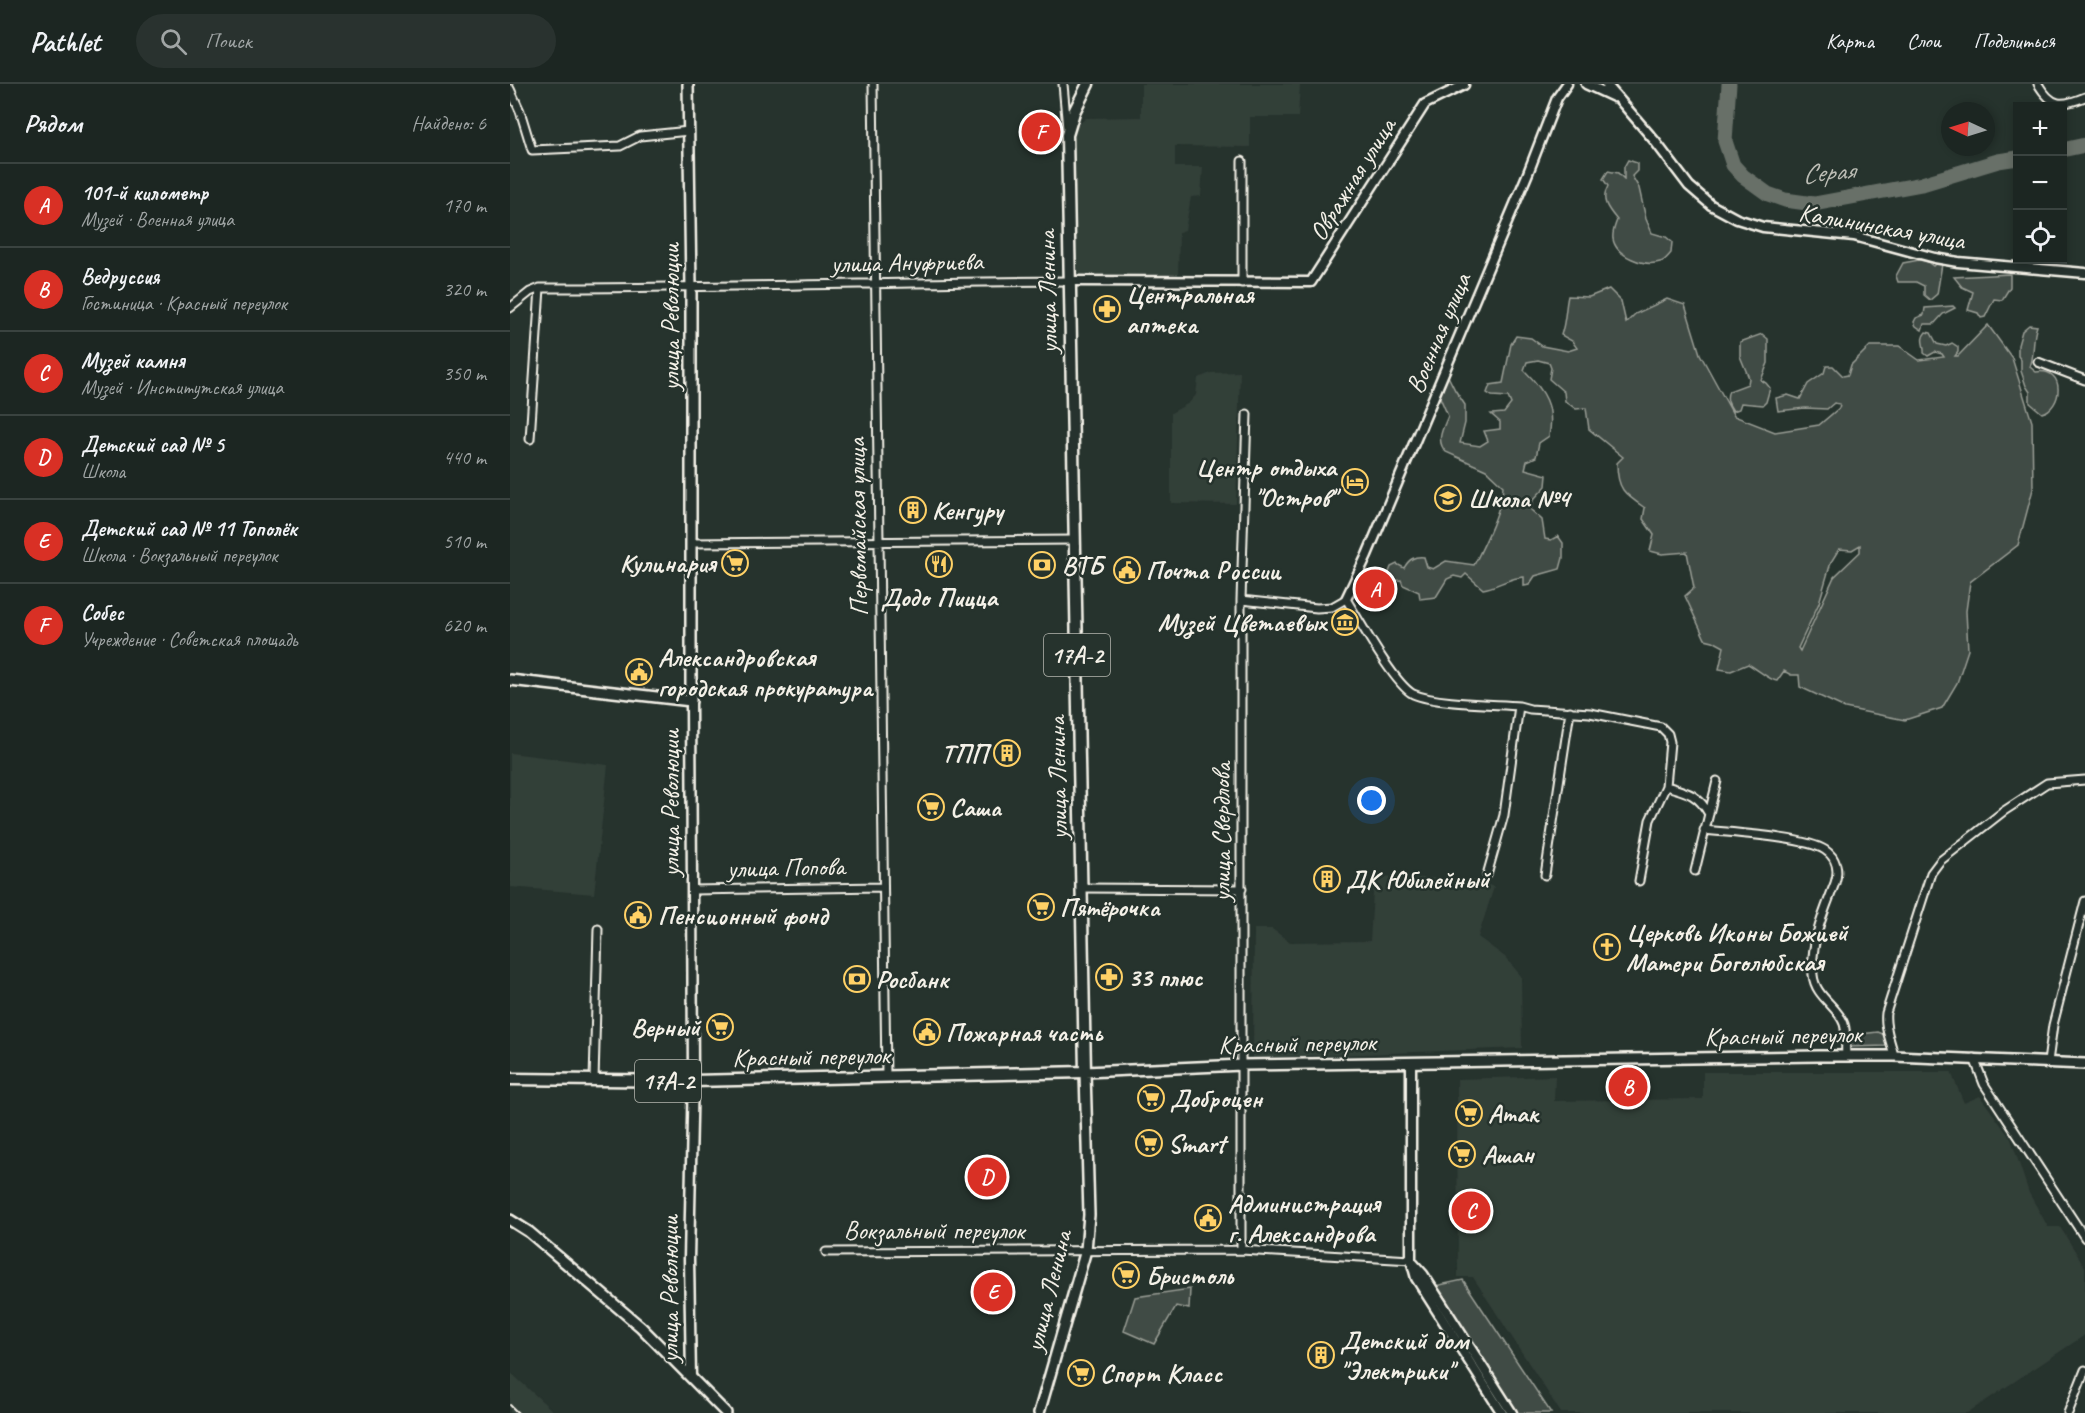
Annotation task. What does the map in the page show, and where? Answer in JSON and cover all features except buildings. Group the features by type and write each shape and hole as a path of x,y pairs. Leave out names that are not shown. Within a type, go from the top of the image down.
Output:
{"main road":[{"name":"улица Революции","path":"688,84 691,288 691,702"},
{"name":"17А-2","path":"1067,135 1074,112 1088,84"},
{"name":"улица Ленина","path":"1039,1413 1086,1250 1089,1215 1067,135"},
{"path":"510,680 691,702"},
{"name":"Красный переулок","path":"510,1080 692,1081 1085,1072 1242,1065 1846,1056 1974,1058 2085,1065"},
{"path":"510,1220 529,1232 641,1327 726,1413"}],"street":[{"name":"Первомайская улица","path":"873,84 886,1077"},
{"path":"1063,84 1067,135"},
{"path":"1459,84 1472,84"},
{"name":"Военная улица","path":"1346,599 1367,555 1496,249 1557,98 1567,84"},
{"path":"1586,84 1617,98"},
{"name":"Калининская улица","path":"1606,84 1654,140 1689,186 1711,205 1737,219 1763,227 1854,237 1958,262 2084,270"},
{"path":"2038,84 2047,98 2058,103 2070,103 2085,97"},
{"name":"Овражная улица","path":"1311,282 1425,104 1464,85"},
{"path":"510,89 520,111 532,150 620,146 640,136 689,131"},
{"path":"1242,161 1242,283"},
{"name":"улица Ануфриева","path":"540,288 691,288 874,282 1311,282"},
{"path":"510,308 530,292 540,288 530,439"},
{"path":"2038,362 2085,380"},
{"name":"улица Свердлова","path":"1241,1250 1240,600 1247,414"},
{"path":"692,543 1075,540"},
{"path":"1240,600 1317,608 1332,607 1346,599 1401,683 1412,693 1427,698 1519,706 1539,710 1570,711 1661,727 1668,734 1670,742 1666,786 1650,820 1639,881"},
{"name":"улица Революции","path":"691,702 692,1081 689,1259 691,1377"},
{"path":"1487,874 1504,815 1519,706"},
{"path":"1545,875 1570,711"},
{"path":"1894,1056 1885,1025 1886,1013 1931,873 1940,861 2004,811 2047,783 2085,780"},
{"path":"1695,871 1717,781"},
{"path":"1666,786 1696,796 1708,814"},
{"path":"1704,830 1795,842 1826,851 1834,859 1837,868 1835,881 1816,934 1813,977 1817,990 1844,1024 1846,1056"},
{"name":"улица Попова","path":"692,890 882,887"},
{"path":"1082,888 1242,889"},
{"path":"2048,1062 2053,1025 2085,901"},
{"path":"594,1081 598,929"},
{"path":"1974,1058 1984,1084 2085,1238"},
{"path":"1411,1064 1411,1260 1416,1278 1502,1413"},
{"path":"1086,1250 1241,1250 1411,1260 1423,1274 1512,1413"},
{"name":"Вокзальный переулок","path":"826,1252 1086,1250"},
{"path":"2068,1413 2085,1370"}],"shaded area":[{"path":"1141,84 1300,84 1298,117 1250,117 1250,147 1175,146 1175,167 1203,167 1201,196 1191,197 1185,230 1179,232 1178,277 1076,276 1073,147 1076,127 1086,118 1141,117"},
{"path":"1628,160 1637,163 1637,171 1632,176 1639,188 1646,219 1652,233 1666,237 1672,242 1671,253 1665,260 1646,263 1632,259 1615,245 1613,231 1617,220 1606,204 1605,196 1608,186 1603,179 1608,171 1618,173 1624,179 1624,167"},
{"path":"1926,261 1933,266 1936,263 1942,264 1937,294 1930,300 1924,295 1924,286 1916,282 1898,282 1896,276 1903,263"},
{"path":"2010,274 2010,287 2002,300 1994,299 1985,317 1981,318 1978,313 1968,310 1973,292 1962,287 1954,277"},
{"path":"1609,289 1621,301 1626,323 1635,314 1667,299 1685,305 1700,354 1734,416 1775,432 1819,425 1839,408 1840,404 1834,403 1827,409 1805,408 1778,411 1776,398 1788,395 1800,399 1808,384 1824,373 1826,366 1833,366 1843,376 1848,375 1851,365 1870,346 1899,346 1919,360 1944,357 1935,352 1928,356 1924,353 1923,340 1926,332 1931,333 1937,344 1946,346 1952,343 1958,347 1955,356 1958,356 1988,325 2012,358 2032,422 2033,489 2018,545 1970,582 1966,611 1968,650 1957,683 1942,708 1905,720 1845,708 1800,687 1799,675 1791,675 1784,671 1777,681 1748,664 1731,671 1719,669 1724,647 1705,639 1685,596 1694,588 1687,552 1662,554 1650,551 1654,535 1643,519 1645,508 1623,490 1618,479 1617,463 1623,457 1589,429 1586,408 1576,409 1565,401 1564,392 1549,379 1551,368 1549,363 1538,360 1527,362 1524,370 1538,385 1547,400 1551,426 1549,436 1539,443 1536,457 1527,461 1525,469 1547,475 1546,486 1533,500 1531,510 1542,520 1545,539 1551,540 1558,536 1563,543 1560,569 1535,576 1529,585 1524,586 1524,577 1519,577 1483,589 1466,574 1462,578 1454,576 1447,579 1436,597 1420,599 1419,592 1403,585 1401,580 1392,581 1388,575 1391,567 1397,564 1404,568 1410,560 1417,557 1424,557 1427,567 1433,569 1446,561 1474,565 1500,505 1503,486 1486,470 1446,452 1443,448 1440,439 1448,416 1439,395 1447,374 1465,405 1465,423 1460,443 1480,446 1488,441 1484,431 1500,429 1500,422 1491,414 1504,413 1511,404 1508,397 1492,396 1487,393 1490,385 1503,383 1511,344 1516,336 1531,338 1542,346 1568,351 1577,348 1572,341 1561,335 1568,296 1589,297","holes":["1860,545 1860,552 1834,577 1800,651 1798,648 1819,603 1831,562 1839,549 1852,550"]},
{"path":"1953,306 1955,308 1943,314 1934,324 1924,324 1922,330 1914,322 1916,318 1924,315 1925,308"},
{"path":"2029,325 2037,326 2030,367 2036,372 2046,372 2057,382 2057,397 2054,404 2042,413 2030,403 2030,392 2021,371 2021,360 2018,356 2022,331"},
{"path":"1762,334 1768,339 1768,363 1761,380 1770,388 1766,402 1763,405 1741,403 1739,409 1733,411 1727,399 1729,391 1748,384 1749,378 1740,356 1740,342"},
{"path":"1240,372 1236,504 1171,503 1171,413 1189,403 1196,395 1198,378 1211,373"},
{"path":"510,753 608,765 594,894 510,887"},
{"path":"1374,876 1475,880 1494,887 1478,937 1505,957 1521,976 1522,1048 1253,1058 1254,929 1272,929 1290,942 1370,941"},
{"path":"1878,1032 1885,1035 1886,1046 1849,1047 1847,1042 1852,1035"},
{"path":"1703,1072 1951,1072 1964,1103 1980,1096 2011,1139 2029,1193 2048,1227 2060,1227 2085,1267 2085,1335 1967,1413 1561,1413 1473,1277 1458,1277 1457,1079 1555,1076 1554,1101 1703,1099"},
{"path":"1463,1280 1551,1413 1516,1413 1435,1286"},
{"path":"1190,1289 1189,1309 1176,1306 1154,1344 1124,1331 1135,1297"},
{"path":"510,1372 555,1413 510,1413"}],"waterway":[{"name":"Серая","path":"1729,84 1725,141 1733,165 1743,176 1768,194 1785,200 1814,204 1922,184 1998,161 2013,159"},
{"name":"Серая","path":"2067,149 2085,145"}],"railway":[{"path":"510,1405 518,1413"}],"place":[{"name":"Собес","path":"1041,132"},
{"name":"Центральная аптека","path":"1107,309"},
{"name":"Центр отдыха \"Остров\"","path":"1355,482"},
{"name":"Школа №4","path":"1448,498"},
{"name":"Кенгуру","path":"913,510"},
{"name":"Кулинария","path":"735,563"},
{"name":"Додо Пицца","path":"939,564"},
{"name":"ВТБ","path":"1042,565"},
{"name":"Почта России","path":"1127,570"},
{"name":"101-й километр","path":"1375,589"},
{"name":"Музей Цветаевых","path":"1345,622"},
{"name":"Александровская городская прокуратура","path":"639,672"},
{"name":"ТПП","path":"1007,753"},
{"name":"Саша","path":"931,807"},
{"name":"ДК Юбилейный","path":"1327,879"},
{"name":"Пятёрочка","path":"1041,907"},
{"name":"Пенсионный фонд","path":"638,915"},
{"name":"Церковь Иконы Божией Матери Боголюбская","path":"1607,947"},
{"name":"33 плюс","path":"1109,977"},
{"name":"Росбанк","path":"857,979"},
{"name":"Верный","path":"720,1027"},
{"name":"Пожарная часть","path":"927,1032"},
{"name":"Ведруссия","path":"1628,1087"},
{"name":"Доброцен","path":"1151,1098"},
{"name":"Атак","path":"1469,1113"},
{"name":"Smart","path":"1149,1143"},
{"name":"Ашан","path":"1462,1154"},
{"name":"Детский сад № 5","path":"987,1177"},
{"name":"Музей камня","path":"1471,1211"},
{"name":"Администрация г. Александрова","path":"1208,1218"},
{"name":"Бристоль","path":"1126,1275"},
{"name":"Детский сад № 11 Тополёк","path":"993,1292"},
{"name":"Детский дом \"Электрики\"","path":"1321,1355"},
{"name":"Спорт Класс","path":"1081,1373"}]}
